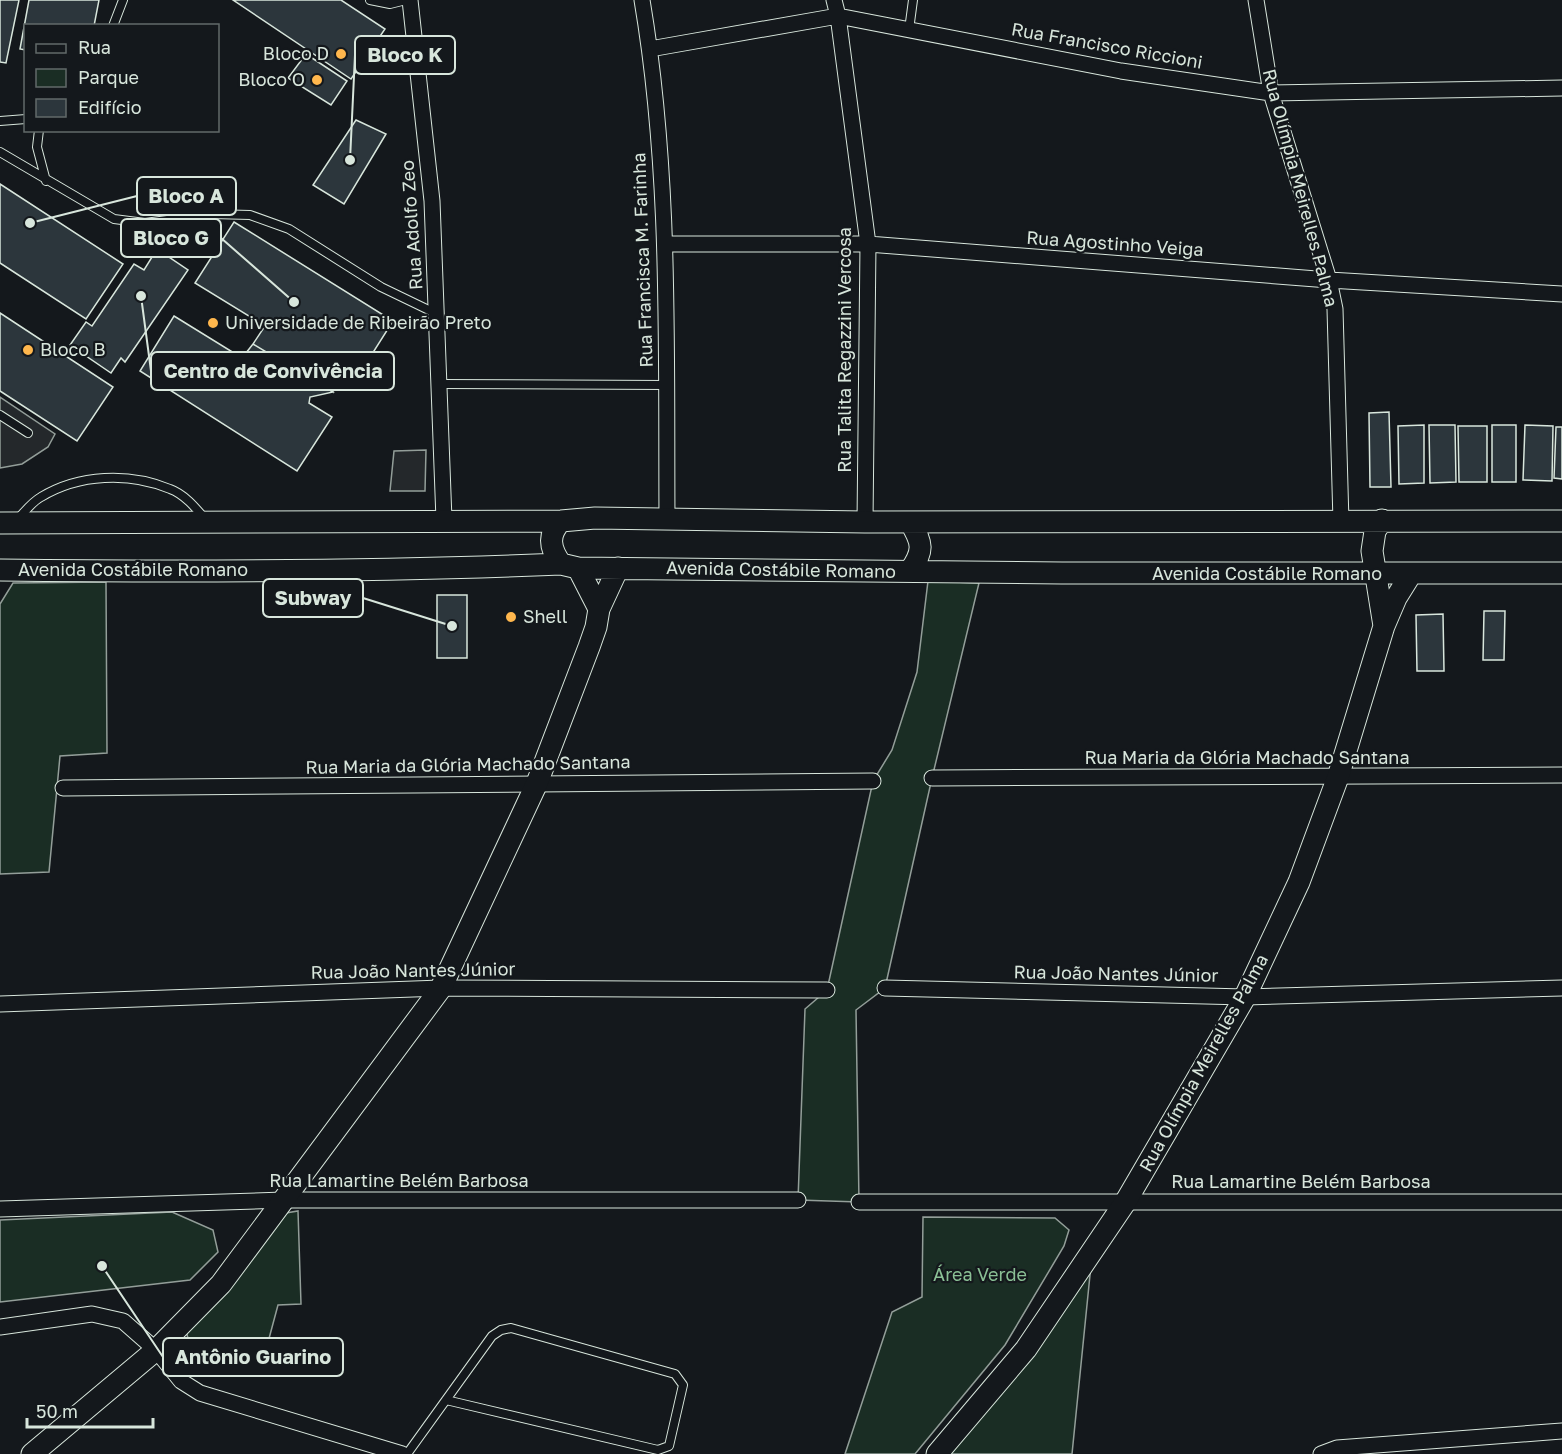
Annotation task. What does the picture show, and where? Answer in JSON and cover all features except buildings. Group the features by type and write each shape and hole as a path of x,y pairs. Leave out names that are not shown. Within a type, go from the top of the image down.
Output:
{"main road":[{"path":"7,524 561,521 595,518 865,522 1562,521"},
{"name":"Rua Olímpia Meirelles Palma","path":"1382,520 1375,531 1372,551 1384,626"},
{"path":"561,521 552,532 551,545 554,555 570,566 599,609"},
{"path":"910,522 919,538 921,551 919,559 910,571"},
{"name":"Avenida Costábile Romano","path":"0,570 428,569 570,566 910,571 1562,573"},
{"path":"32,1454 156,1350 221,1284 441,988 537,783 593,637 599,609 618,568"},
{"name":"Rua Olímpia Meirelles Palma","path":"937,1454 1026,1349 1126,1201 1245,997 1299,882 1338,777 1384,626 1396,598 1411,574"}],"street":[{"name":"Rua Adolfo Zeo","path":"408,0 432,201 444,520"},
{"name":"Rua Francisca M. Farinha","path":"642,0 657,109 665,243 667,519"},
{"name":"Rua Talita Regazzini Vercosa","path":"834,0 868,244 865,522"},
{"name":"Rua Olímpia Meirelles Palma","path":"1256,0 1271,93 1329,280 1335,309 1341,522"},
{"name":"Rua Francisco Riccioni","path":"650,50 838,16 1121,71 1271,93 1562,88"},
{"name":"Rua Agostinho Veiga","path":"665,243 868,244 1329,280 1562,294"},
{"name":"Rua Maria da Glória Machado Santana","path":"932,778 1562,775"},
{"name":"Rua Maria da Glória Machado Santana","path":"63,788 873,781"},
{"name":"Rua João Nantes Júnior","path":"0,1004 441,988 827,990"},
{"name":"Rua João Nantes Júnior","path":"885,988 1245,997 1562,988"},
{"name":"Rua Lamartine Belém Barbosa","path":"0,1209 284,1200 798,1200"},
{"name":"Rua Lamartine Belém Barbosa","path":"859,1202 1562,1202"},
{"path":"0,1327 92,1314 123,1321 156,1350 181,1380 200,1393 402,1454"},
{"path":"1321,1454 1337,1448 1562,1431"}],"lane":[{"path":"114,24 123,0"},
{"path":"370,0 390,4 408,0"},
{"path":"909,30 913,0"},
{"path":"0,121 24,119"},
{"path":"39,132 37,147 46,181"},
{"path":"0,152 114,219 145,223 212,214 250,215 289,229 381,287 437,314"},
{"path":"440,384 666,385"},
{"path":"0,415 28,433"},
{"path":"7,524 39,498 65,485 92,479 119,477 172,489 194,505 207,522"},
{"path":"407,1454 492,1336 501,1330 511,1328 675,1374 682,1385 669,1446 658,1450 446,1400"}],"green space":[{"path":"928,581 979,583 885,988 856,1010 859,1202 798,1200 805,1009 827,990 873,781 892,750 917,672"},
{"path":"106,582 107,753 60,756 49,872 0,874 0,604 13,583"},
{"path":"298,1211 301,1304 278,1305 260,1372 208,1360 191,1348 185,1328 286,1213"},
{"path":"172,1212 213,1230 218,1252 190,1280 0,1302 0,1220"},
{"name":"Área Verde","path":"923,1217 1055,1218 1069,1230 1064,1246 1005,1345 915,1454 845,1454 892,1312 922,1297"},
{"path":"1091,1265 1072,1454 937,1454"}],"shaded area":[{"path":"0,397 55,434 48,447 22,464 0,468"},
{"path":"426,450 425,491 390,491 394,451"}],"place":[{"name":"Bloco D","path":"341,54"},
{"name":"Bloco O","path":"317,80"},
{"name":"Bloco K","path":"350,160"},
{"name":"Bloco A","path":"30,223"},
{"name":"Centro de Convivência","path":"141,296"},
{"name":"Bloco G","path":"294,302"},
{"name":"Universidade de Ribeirão Preto","path":"213,323"},
{"name":"Bloco B","path":"28,350"},
{"name":"Shell","path":"511,617"},
{"name":"Subway","path":"452,626"},
{"name":"Antônio Guarino","path":"102,1266"}]}
